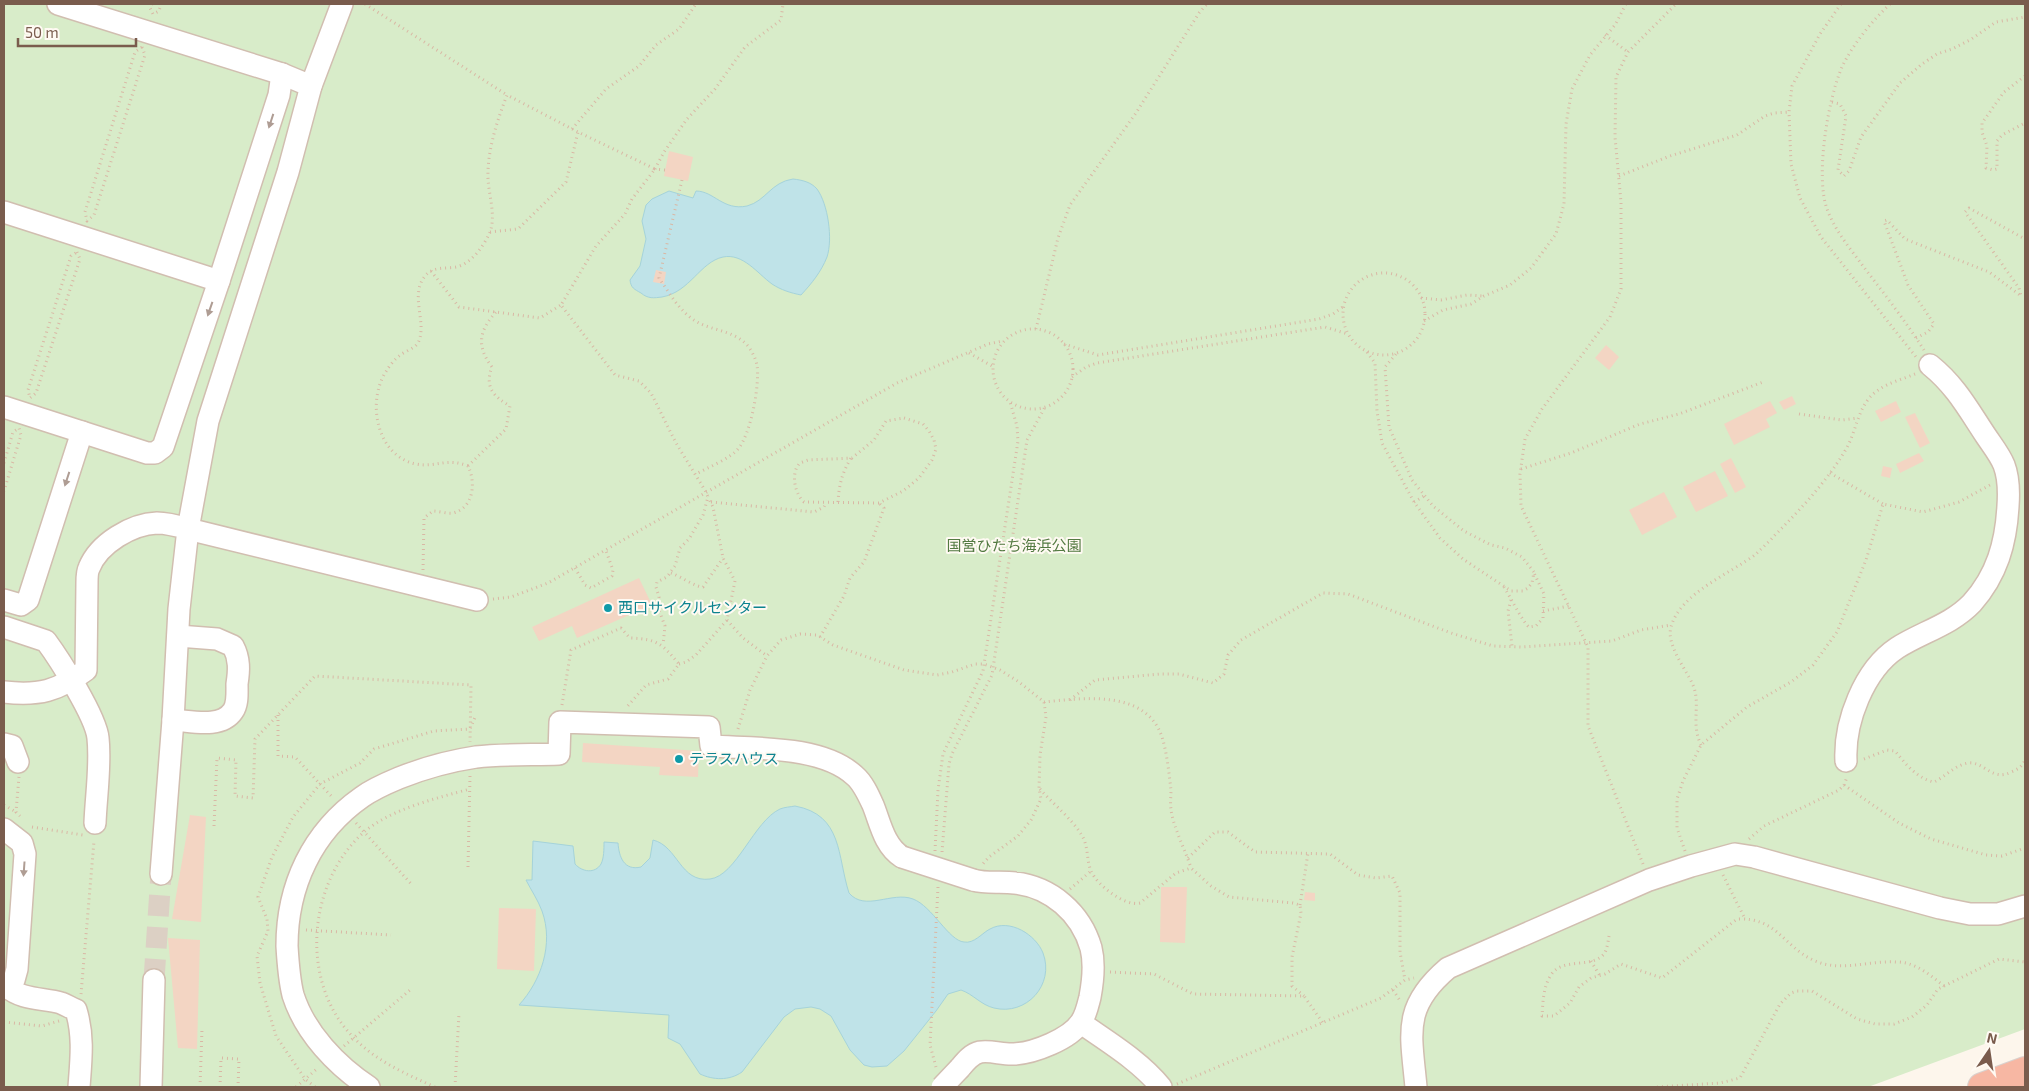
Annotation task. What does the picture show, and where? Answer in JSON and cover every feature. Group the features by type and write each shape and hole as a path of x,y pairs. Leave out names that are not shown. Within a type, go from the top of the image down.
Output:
{"highway":[{"path":"1982,1087 2025,1070"}],"street":[{"path":"58,4 282,74 311,86"},
{"path":"161,874 178,636 188,529 208,421 288,172 311,86 342,4"},
{"path":"4,407 148,453 155,453 163,448 279,95 282,74"},
{"path":"4,212 219,281"},
{"path":"1851,766 1845,743 1848,725 1857,699 1875,671 1898,647 1956,617 1971,604 1989,582 1999,560 2005,535 2009,488 2004,464 1954,386 1928,366"},
{"path":"4,600 21,605 28,600 82,432"},
{"path":"4,692 22,694 50,691 86,670 88,568 98,552 125,532 145,525 158,523 188,529 477,600"},
{"path":"4,627 46,641 93,719 98,738 94,830"},
{"path":"173,720 214,722 222,720 233,711 236,703 238,676 238,659 233,646 217,639 178,636"},
{"path":"369,1087 332,1056 309,1029 294,996 288,966 287,928 291,902 299,874 310,851 325,829 362,796 427,767 474,758 559,754 560,722 709,727 711,746 807,754 836,763 847,769 865,788 890,847 902,857 978,881 1032,886 1052,895 1066,906 1080,922 1093,954 1094,971 1088,1004 1081,1023 1060,1039 1038,1050 1013,1054 980,1052 973,1055 942,1087"},
{"path":"4,744 12,746 18,773"},
{"path":"10,821 22,843 25,854 17,969 14,980 5,988 22,996 62,1004 76,1010 83,1046 79,1087"},
{"path":"1416,1087 1412,1049 1414,1010 1435,979 1448,968 1649,880 1690,866 1725,857 1754,857 1970,914 1998,914 2025,906"},
{"path":"151,1087 154,980"},
{"path":"1081,1023 1128,1057 1161,1087"}],"path":[{"path":"152,4 150,8 153,14 159,11 161,4"},
{"path":"365,4 507,95 655,169 665,170"},
{"path":"572,129 606,89 639,66 656,44 679,29 696,4"},
{"path":"431,271 459,307 540,318 561,304 596,246 624,214 632,199 655,169 664,152 687,119 714,89 745,47 781,20 783,4"},
{"path":"1036,329 1058,238 1070,204 1136,113 1198,13 1206,4"},
{"path":"1424,321 1443,310 1471,304 1510,285 1531,268 1556,234 1564,204 1566,124 1572,90 1590,55 1615,24 1626,4"},
{"path":"1649,880 1588,726 1588,647 1521,506 1521,469 1525,439 1542,409 1610,317 1621,289 1621,202 1615,137 1616,77 1628,52 1676,4"},
{"path":"1841,4 1820,34 1792,86 1789,112 1792,164 1800,198 1822,237 1904,344 1928,366"},
{"path":"1890,4 1871,21 1842,66 1825,133 1822,171 1827,208 1847,244 1916,338 1928,366"},
{"path":"1832,102 1840,104 1846,116 1838,170 1844,176 1850,171 1861,137 1900,83 1936,54 1970,40 1996,22 2025,17"},
{"path":"1605,35 1628,52"},
{"path":"142,47 145,55 94,215 87,221 86,212 135,52 142,47"},
{"path":"2025,76 2004,92 1982,123 1982,132 1987,146 1986,168 1997,169 1997,141 2002,135 2025,123"},
{"path":"423,588 424,518 432,511 452,513 460,509 472,494 474,484 472,475 468,466 458,462 446,461 431,465 415,464 401,458 389,447 380,429 376,409 378,389 386,371 400,356 417,345 422,330 418,312 419,291 425,276 438,268 456,267 466,263 474,256 490,232 492,211 488,179 490,149 507,95"},
{"path":"1618,176 1670,156 1737,135 1765,116 1789,112"},
{"path":"490,232 518,229 566,182 578,132"},
{"path":"682,180 659,278 686,315 699,324 735,336 745,343 757,363 758,375 750,427 745,439 737,451 696,474"},
{"path":"1916,338 1928,332 1934,324 1908,285 1884,221 1887,220 1905,239 1989,272 2021,296 2019,288 1964,212 1969,208 2025,239"},
{"path":"77,252 80,259 36,393 30,398 28,390 70,256 77,252"},
{"path":"1502,585 1512,599 1523,623 1529,627 1539,624 1543,618 1544,594 1534,572 1522,558 1506,548 1491,545 1464,531 1433,506 1412,480 1389,427 1386,367 1396,354 1412,345 1418,338 1424,321 1424,306 1421,298 1409,282 1391,274 1382,274 1362,279 1348,293 1344,306 1343,321 1348,334 1375,363 1377,412 1382,443 1414,502 1440,538 1463,560 1502,585 1511,591 1522,591 1532,583 1534,572"},
{"path":"1421,298 1441,300 1467,295 1484,296"},
{"path":"561,304 615,376 639,381 651,393 676,443 711,502 723,558 735,581 727,620 696,655 686,662 679,664 668,679 646,685 626,706 624,711"},
{"path":"1064,344 1070,354 1073,365 1072,377 1069,387 1063,396 1054,403 1045,408 1026,409 1010,402 1000,392 994,380 992,366 998,349 1003,341 1013,334 1024,330 1036,329 1051,334 1064,344 1098,355 1319,319 1333,314 1344,306"},
{"path":"468,466 506,429 510,406 496,397 491,390 488,383 492,367 484,356 481,344 483,331 488,320 497,311"},
{"path":"1072,377 1086,367 1097,363 1325,327 1348,334"},
{"path":"477,600 511,597 548,583 897,383 988,344 1003,341"},
{"path":"1366,352 1386,355 1396,354"},
{"path":"969,353 992,366"},
{"path":"1701,745 1695,730 1694,713 1698,699 1692,683 1676,654 1670,630 1674,617 1698,592 1755,554 1805,504 1847,449 1858,418 1876,391 1928,366"},
{"path":"1521,469 1570,453 1640,424 1679,414 1763,382"},
{"path":"935,852 938,790 943,754 982,676 984,664 1018,440 1010,402"},
{"path":"941,860 949,764 952,754 992,675 1027,440 1045,408"},
{"path":"1798,414 1842,420 1858,418"},
{"path":"838,502 839,486 843,471 852,458 874,440 886,421 904,418 923,424 930,431 936,450 932,460 919,478 902,491 879,503 804,502 798,497 794,474 797,466 808,460 852,458"},
{"path":"4,463 13,432 19,428 22,436 4,491"},
{"path":"1830,473 1883,504 1924,512 1959,502 2007,477"},
{"path":"1414,502 1424,496"},
{"path":"663,645 664,626 657,605 659,597 656,587 658,582 672,573 680,548 689,539 703,515 708,497"},
{"path":"711,502 814,512 824,507 826,503"},
{"path":"820,637 844,596 850,578 864,562 884,508 879,503"},
{"path":"1690,866 1677,828 1677,799 1683,781 1701,745 1747,707 1791,682 1813,665 1837,632 1866,560 1883,504"},
{"path":"575,568 585,585 590,588 612,576 613,570 606,551"},
{"path":"672,573 699,587 703,587 723,558"},
{"path":"1070,700 1095,680 1179,674 1213,683 1224,674 1228,655 1241,640 1323,593 1348,594 1450,633 1493,646 1612,641 1641,630 1672,625"},
{"path":"1512,599 1508,611 1512,646"},
{"path":"1543,611 1569,606"},
{"path":"727,620 742,638 767,656"},
{"path":"561,708 571,650 621,628 630,638 645,638 663,645 679,664"},
{"path":"737,732 750,690 767,656 781,640 800,634 820,637 833,644 911,671 938,675 975,664 984,664 1019,682 1044,702 1102,700 1128,703 1147,712 1162,737 1171,792 1171,810 1191,868 1212,886 1229,897 1293,903 1300,906"},
{"path":"214,826 217,758 236,760 235,796 253,798 255,739 315,676 471,685 468,867"},
{"path":"978,881 983,863 1018,836 1031,820 1041,799 1039,788 1040,756 1046,717 1044,702"},
{"path":"278,714 278,756 295,757 413,886"},
{"path":"470,729 476,715"},
{"path":"1746,919 1725,857 1764,826 1839,790 1844,785 1851,766 1866,757 1887,750 1895,751 1920,778 1934,782 1946,776 1955,768 1967,763 1974,764 1998,776 2011,773 2022,767 2025,760"},
{"path":"10,821 18,773"},
{"path":"1844,785 1898,823 1931,840 1986,855 2002,856 2025,848"},
{"path":"1039,788 1080,832 1087,844 1091,871 1110,892 1125,902 1136,904 1147,899 1176,873 1191,868"},
{"path":"435,1087 387,1064 353,1038 334,1011 323,982 317,951 316,931 321,900 330,878 364,832 388,817 437,798 470,789"},
{"path":"4,805 10,821"},
{"path":"10,821 22,818"},
{"path":"28,823 34,828 94,830 81,995"},
{"path":"1188,858 1215,832 1228,832 1255,852 1330,854 1358,875 1376,878 1392,876 1400,894 1400,952 1405,980"},
{"path":"1308,853 1300,906 1301,913 1292,957 1292,986 1304,996 1323,1023"},
{"path":"1064,894 1091,871"},
{"path":"935,1066 930,1045 930,1034 938,891"},
{"path":"1609,936 1605,953 1598,959 1566,965 1552,973 1544,992 1542,1016 1554,1016 1570,1003 1579,987 1591,978 1605,974 1621,964 1662,978 1737,919 1751,918 1774,929 1813,960 1840,966 1898,962 1922,969 1944,986"},
{"path":"325,932 391,935"},
{"path":"1657,1087 1720,1083 1740,1078 1780,1004 1791,993 1812,991 1856,1019 1875,1024 1894,1024 1912,1017 1927,1005 1938,989 1944,986 1999,960 2025,962"},
{"path":"1591,961 1600,976"},
{"path":"1169,1087 1381,998 1405,980 1448,968"},
{"path":"1094,971 1154,974 1193,994 1304,996"},
{"path":"362,1030 410,990"},
{"path":"455,1087 459,1013"},
{"path":"4,1022 42,1026 66,1019"},
{"path":"200,1087 202,1029"},
{"path":"220,1087 221,1058 239,1059 238,1087"}],"green space":[{"name":"国営ひたち海浜公園","path":"4,4 2025,4 2025,1029 1868,1087 4,1087"}],"water":[{"path":"793,179 812,185 821,195 827,212 830,241 825,262 816,277 801,295 775,286 743,261 730,257 715,260 672,294 654,298 644,295 632,287 630,280 640,266 646,239 642,221 646,205 652,199 669,191 693,198 696,191 708,194 731,206 747,206 754,204 779,184"},
{"path":"795,806 811,811 822,818 830,828 836,839 849,893 855,898 863,901 896,897 913,899 927,909 952,936 964,942 975,940 990,929 998,926 1014,927 1035,940 1040,946 1046,965 1041,987 1035,995 1027,1003 1006,1009 989,1007 961,990 948,994 904,1051 887,1066 872,1067 864,1065 850,1050 831,1016 820,1009 811,1007 795,1009 784,1017 742,1072 732,1077 721,1079 700,1074 680,1044 668,1038 669,1015 519,1005 534,985 546,949 547,936 542,911 526,880 532,880 533,841 573,846 575,864 581,869 592,871 601,864 604,842 618,843 621,858 627,865 635,868 641,867 650,858 653,840 668,849 685,870 692,875 700,879 710,879 719,876 737,859 771,815 780,809"}],"building":[{"path":"669,151 693,157 688,181 664,176"},
{"path":"656,270 666,272 664,284 653,282"},
{"path":"1606,345 1619,357 1609,370 1595,358"},
{"path":"1792,396 1796,404 1784,410 1779,402"},
{"path":"1770,401 1777,413 1766,419 1770,427 1734,445 1724,424"},
{"path":"1896,401 1901,412 1881,422 1875,411"},
{"path":"1915,413 1930,443 1920,448 1905,417"},
{"path":"1919,453 1924,461 1900,473 1896,464"},
{"path":"1731,458 1746,487 1735,493 1720,464"},
{"path":"1883,466 1892,468 1890,478 1881,476"},
{"path":"1715,471 1728,496 1696,512 1683,487"},
{"path":"1664,492 1677,517 1642,535 1629,510"},
{"name":"西口サイクルセンター","path":"639,578 652,605 577,638 572,626 539,641 532,627"},
{"path":"583,743 699,751 698,777 659,775 660,767 582,762"},
{"path":"190,815 206,817 201,922 172,919"},
{"path":"1161,887 1187,887 1185,943 1160,942"},
{"path":"1305,892 1315,893 1315,901 1304,900"},
{"path":"499,908 536,909 534,971 497,969"},
{"path":"168,938 200,940 197,1049 178,1048"}],"tunnel":[{"path":"154,980 161,874"}],"place":[{"name":"西口サイクルセンター","path":"608,608"},
{"name":"テラスハウス","path":"679,759"}]}
